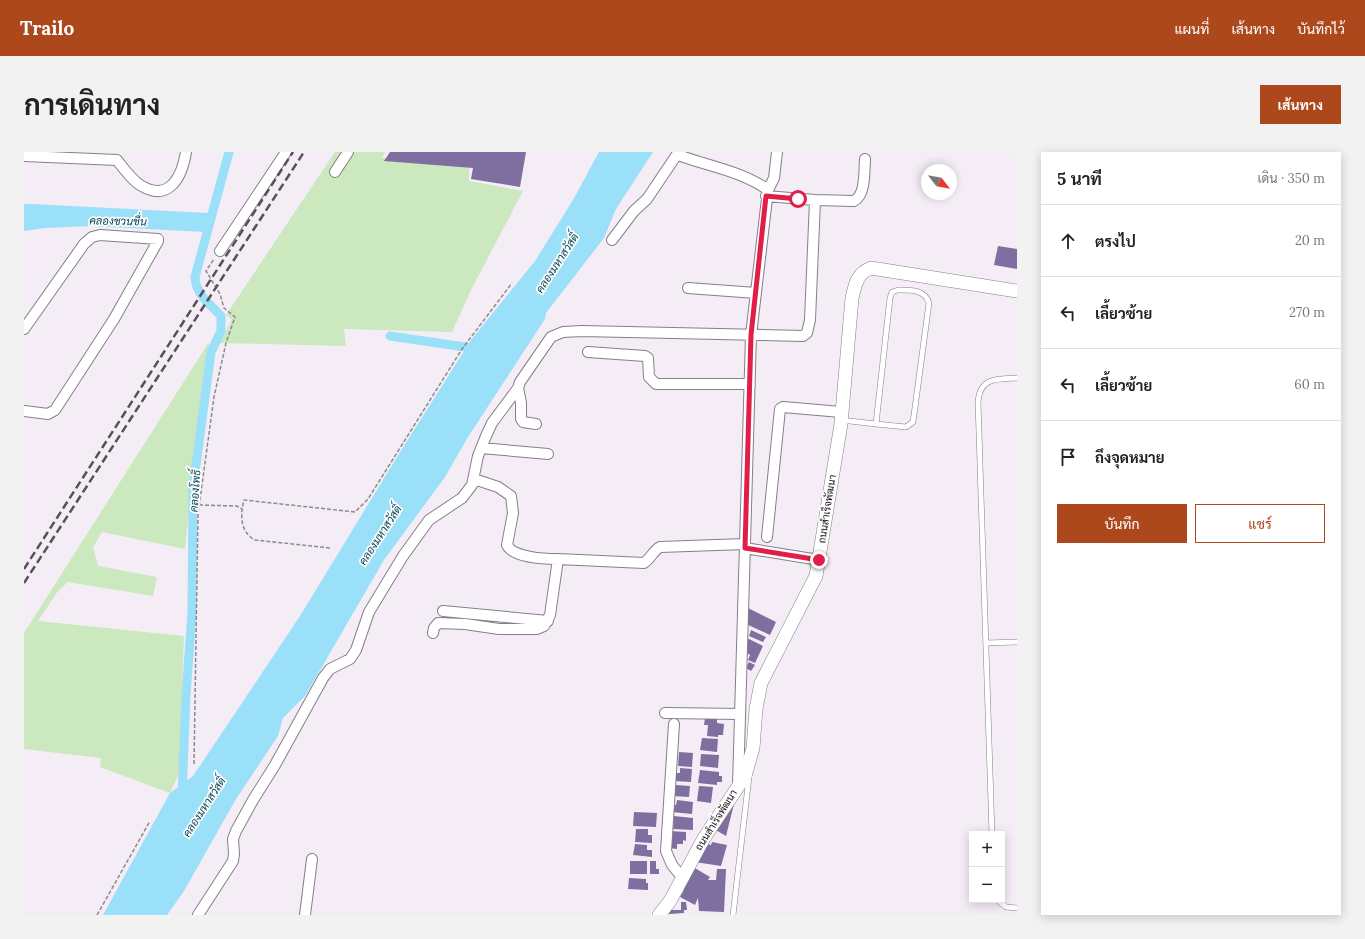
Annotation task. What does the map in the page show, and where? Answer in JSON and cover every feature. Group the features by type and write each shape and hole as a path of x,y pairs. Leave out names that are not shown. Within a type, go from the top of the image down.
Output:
{"street":[{"path":"24,156 44,154 117,156 133,179 141,185 158,191 163,191 169,189 182,171 186,152"},
{"path":"220,250 286,152"},
{"path":"335,172 348,152"},
{"path":"612,240 630,215 647,199 678,152 681,156 760,184 767,193 815,200 854,201 859,199 865,159"},
{"path":"738,786 751,335 767,193 774,178 776,152"},
{"path":"198,915 233,861 233,839 242,818 276,765 323,678 330,669 350,659 356,650 369,612 404,556 429,520 462,498 472,485 482,448 492,423 555,334 582,331 803,336 807,333 810,320 815,200"},
{"path":"24,330 84,244 92,237 100,235 158,239 114,319 54,410 48,414 24,411"},
{"name":"ถนนสำเร็จพัฒนา","path":"659,915 670,901 704,838 738,786 750,763 761,683 816,576 841,416 852,298 857,279 863,271 871,268 1017,291"},
{"path":"688,288 756,292"},
{"path":"588,352 645,356 648,358 649,376 656,384 750,384"},
{"path":"518,388 521,403 521,420 523,422 536,424"},
{"path":"767,537 780,409 783,407 841,416"},
{"path":"482,448 548,454"},
{"path":"474,479 498,488 511,496 513,505 507,545 509,549 523,555 539,558 644,563 655,550 660,547 745,546 819,560"},
{"path":"433,633 434,628 438,623 465,624 499,629 536,629 544,626 548,621 555,586 558,559"},
{"path":"443,611 548,621"},
{"path":"665,713 740,714"},
{"path":"674,724 666,851 672,865 682,877"},
{"path":"305,915 312,859"}],"lane":[{"path":"841,416 876,424 906,427 913,422 928,303 927,297 921,292 898,290 892,292 890,298 876,424"},
{"path":"992,831 979,391 986,383 995,379 1017,378"},
{"path":"986,644 1017,642"},
{"path":"733,915 747,804 750,763"},
{"path":"1001,903 1006,907 1017,908"}],"path":[{"path":"194,764 199,505 214,397 226,343 235,317 224,308 220,294 206,271 220,250"},
{"path":"330,548 256,540 247,536 244,528 242,509 244,500 355,512 368,499 462,349 512,283"},
{"path":"199,505 237,506 242,509"},
{"path":"97,915 150,821"}],"green space":[{"path":"335,152 383,152 385,153 382,158 469,166 469,181 523,191 471,290 452,332 344,329 346,346 220,343 232,319 226,315"},
{"path":"209,342 196,439 185,549 102,532 93,547 98,566 157,577 153,596 68,582 58,591 38,621 184,636 179,773 170,793 100,767 101,758 24,749 24,633"}],"water":[{"name":"คลองมหาสวัสดิ์","path":"599,152 653,152 616,209 604,238 546,313 545,319 468,437 445,477 384,560 305,696 283,718 278,736 236,799 184,891 167,915 103,915 170,793 193,776 252,688 300,616 397,457 471,340 535,261 573,200"},
{"name":"คลองชวนชื่น","path":"24,204 208,213 205,232 91,226 45,228 24,231"}],"building":[{"path":"390,152 526,152 520,187 471,179 473,168 384,161"},
{"path":"998,246 1017,249 1017,269 994,265"},
{"path":"746,607 776,622 770,635 746,624"},
{"path":"751,630 766,637 763,642 749,636"},
{"path":"747,638 763,646 755,663 748,660 750,655 747,653"},
{"path":"749,662 755,665 751,671 746,668"},
{"path":"705,718 717,719 717,723 724,724 723,735 718,735 718,737 707,736 708,725 704,725"},
{"path":"702,738 718,739 717,752 700,750"},
{"path":"679,752 693,753 692,767 678,766"},
{"path":"701,754 719,755 718,768 700,766"},
{"path":"680,768 692,769 691,782 674,781 674,773 680,773"},
{"path":"700,770 719,772 719,776 722,776 722,782 717,782 717,785 698,783"},
{"path":"676,785 690,786 689,797 672,796 673,788 676,788"},
{"path":"699,786 713,787 711,803 697,801"},
{"path":"677,800 693,802 692,814 672,812 673,805 676,805"},
{"path":"734,804 726,836 714,829"},
{"path":"634,812 657,813 656,827 633,826"},
{"path":"674,816 693,818 693,830 673,829"},
{"path":"636,829 648,829 648,835 652,835 652,843 635,842"},
{"path":"670,831 686,832 686,841 683,840 683,844 677,844 677,849 669,848"},
{"path":"712,842 727,845 721,866 695,862 704,843 711,845"},
{"path":"635,844 647,845 647,850 652,850 652,857 633,855"},
{"path":"630,861 647,861 647,874 630,874"},
{"path":"650,861 656,861 656,869 659,869 659,874 650,874"},
{"path":"693,867 710,877 708,880 716,880 717,869 726,869 724,912 699,911 698,898 695,905 680,897 684,890 681,889"},
{"path":"629,878 646,879 646,883 648,883 648,890 628,889"},
{"path":"681,902 686,902 687,910 684,910 684,913 669,914 669,910 681,910"}],"waterway":[{"name":"คลองโพธิ์","path":"182,796 186,695 192,613 193,488 211,352 221,331 221,316 201,294 195,277 229,152"},
{"path":"390,336 479,349"}],"railway":[{"path":"24,569 293,152"},
{"path":"24,583 304,152"}],"route":[{"path":"798,199 766,196 751,335 745,548 819,560"}]}
